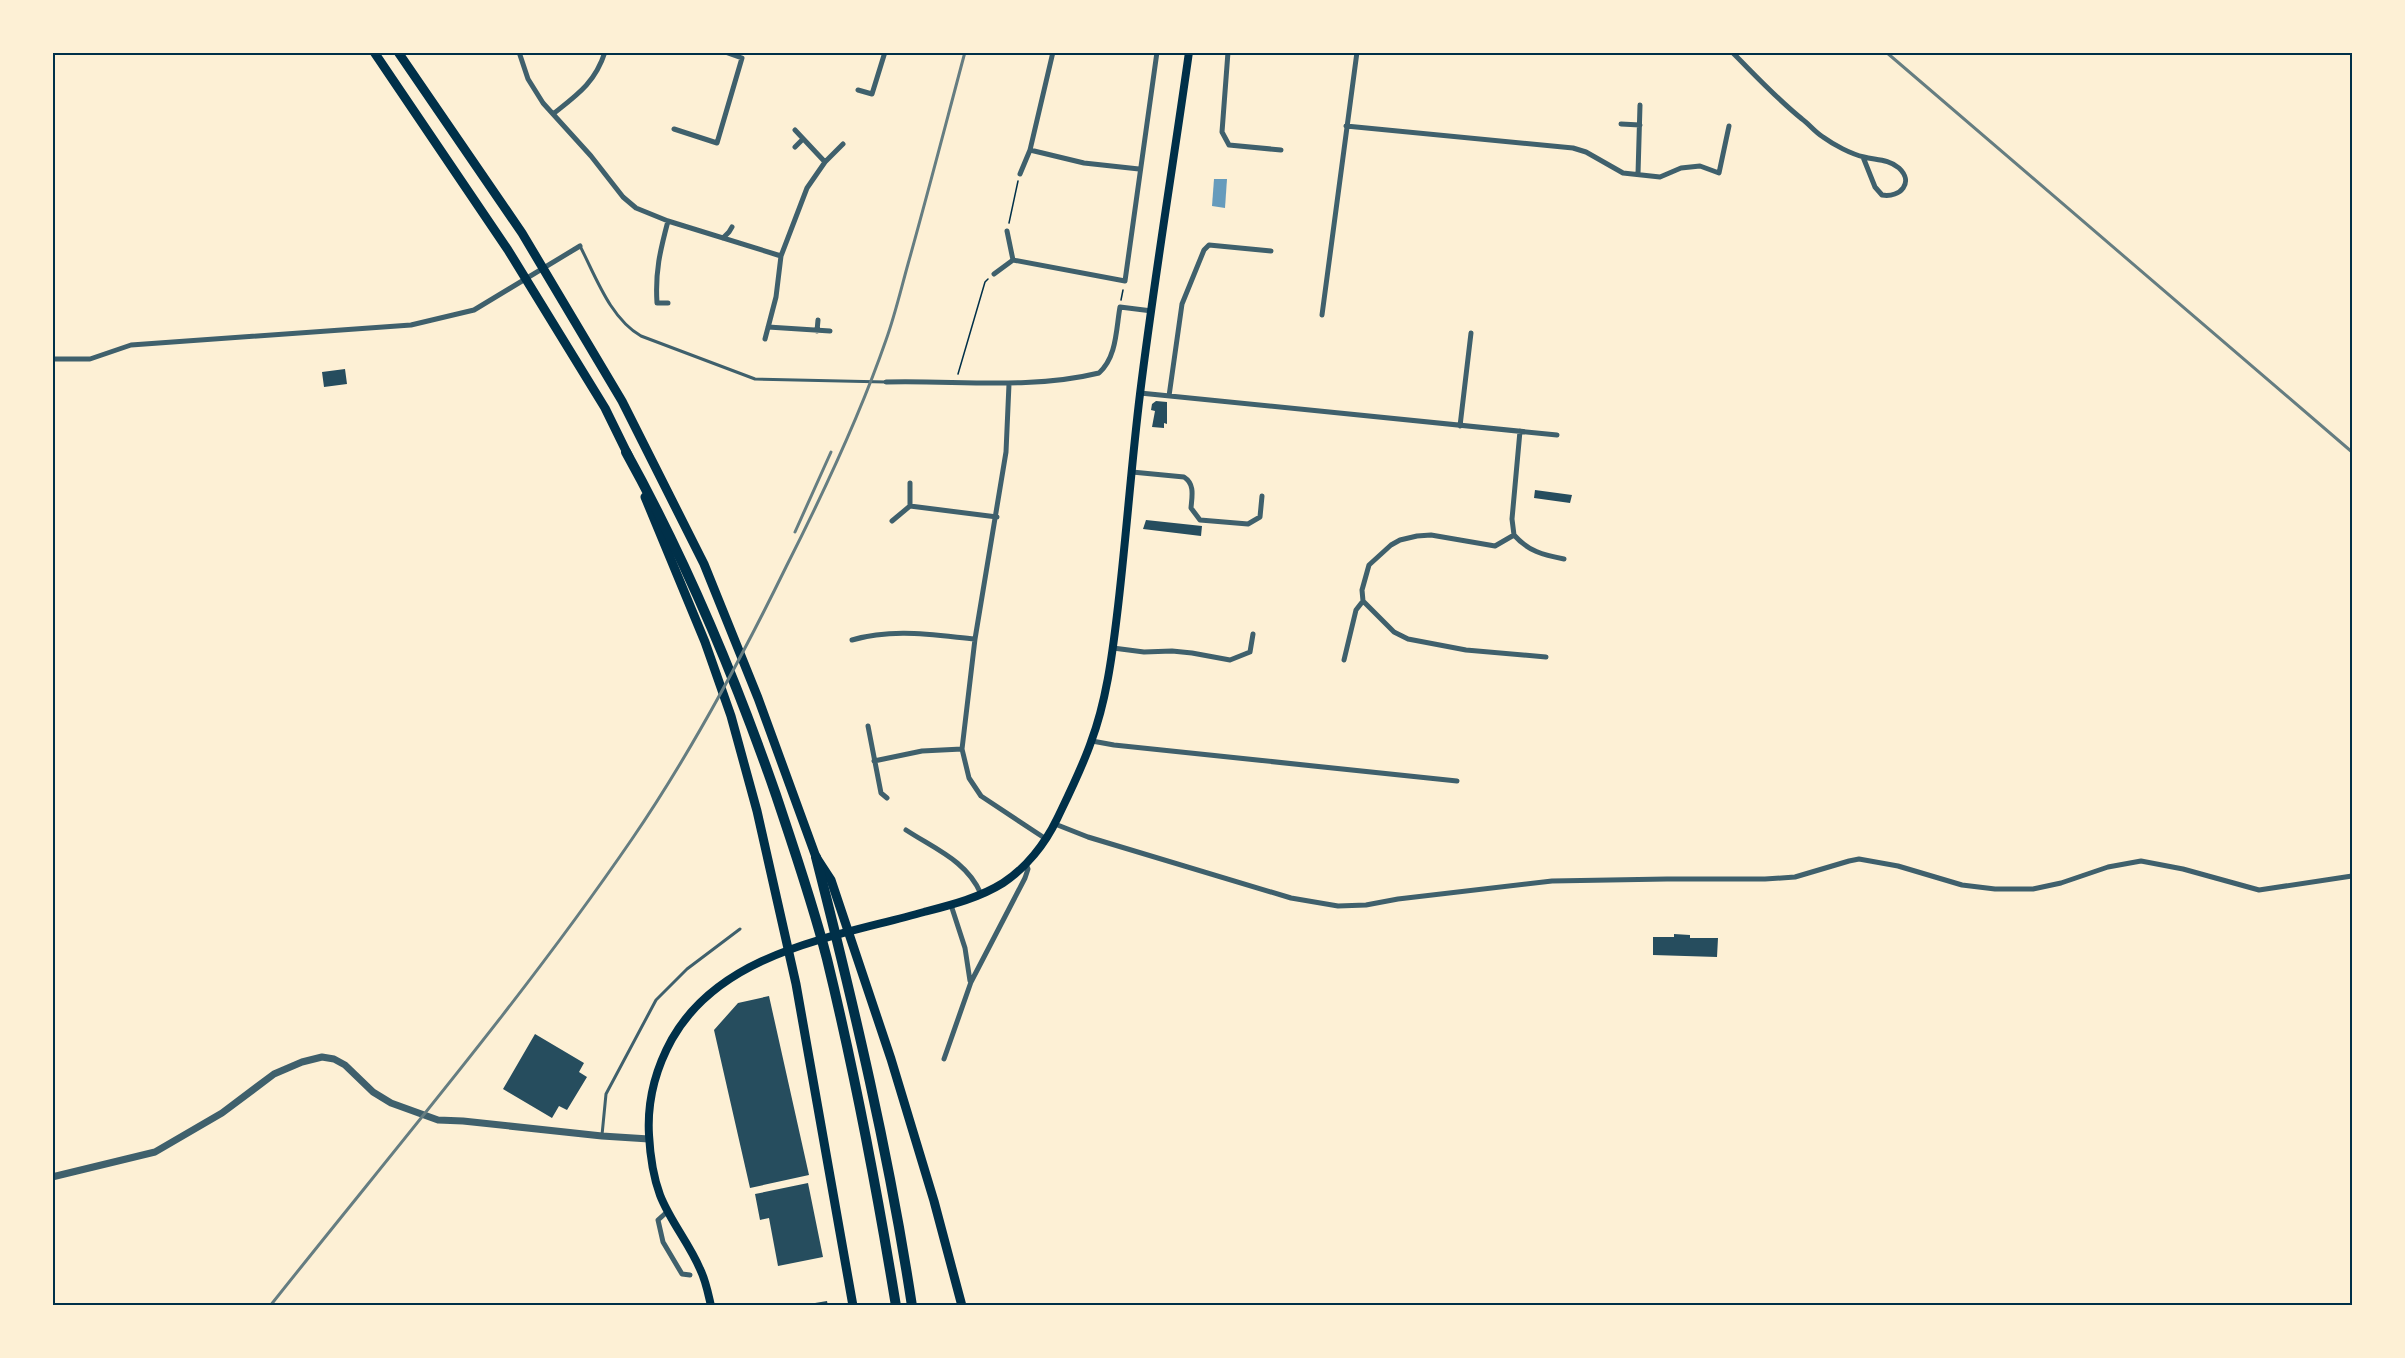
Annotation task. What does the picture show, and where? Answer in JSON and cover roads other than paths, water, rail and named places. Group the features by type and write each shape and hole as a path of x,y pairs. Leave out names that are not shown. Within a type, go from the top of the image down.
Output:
{"highway":[{"path":"374,52 508,250 604,408 659,510 690,574 746,709 797,856 827,958 849,1059 896,1305"},
{"path":"398,52 522,233 622,401 704,564 758,698 816,857 867,1060 903,1246 912,1305"},
{"path":"626,452 705,642 731,716 757,811 798,995 853,1305"},
{"path":"816,857 831,880 891,1059 934,1201 962,1305"}],"main road":[{"path":"711,1305 700,1268 668,1211 656,1179 649,1139 649,1110 654,1085 662,1059 679,1027 694,1008 717,988 743,970 774,956 951,905 1002,883 1026,864 1055,824 1092,741 1113,648 1129,522 1140,393 1189,52"}],"street":[{"path":"519,52 528,80 553,114 623,196 636,208 668,221 781,256"},
{"path":"553,114 587,87 599,70 605,52"},
{"path":"674,129 717,143 743,55 725,52"},
{"path":"858,90 872,94 885,52"},
{"path":"1020,174 1030,150 1053,52"},
{"path":"994,274 1013,260 1125,281 1157,52"},
{"path":"1228,52 1222,132 1229,145 1281,150"},
{"path":"1322,315 1357,52"},
{"path":"1732,52 1795,114 1823,137 1863,157 1879,159 1899,168 1904,174 1905,183 1901,192 1896,195 1882,195 1875,187 1863,157"},
{"path":"1638,174 1640,105"},
{"path":"1621,124 1640,125"},
{"path":"1346,126 1573,148 1586,152 1618,171 1660,177 1681,168 1700,166 1719,173 1729,126"},
{"path":"795,130 825,162"},
{"path":"795,147 803,139"},
{"path":"765,339 776,297 781,256 807,188 825,162 843,144"},
{"path":"1030,150 1084,164 1139,169"},
{"path":"668,221 656,266 657,303 668,303"},
{"path":"723,238 732,226"},
{"path":"1007,231 1013,260"},
{"path":"1169,396 1182,304 1204,250 1209,245 1270,251"},
{"path":"52,359 90,359 131,345 411,325 474,310 580,246"},
{"path":"886,382 1009,384 1099,373 1108,365 1112,356 1120,307 1152,311"},
{"path":"817,331 818,320"},
{"path":"768,327 830,332"},
{"path":"1460,426 1471,333"},
{"path":"1009,384 1006,452 975,639 962,749 969,778 981,796 1046,838"},
{"path":"1140,393 1557,435"},
{"path":"1520,431 1512,519 1514,535 1522,544 1538,554 1564,560"},
{"path":"1132,472 1184,477 1192,488 1191,508 1200,520 1248,524 1255,522 1260,517 1262,496"},
{"path":"910,483 910,506"},
{"path":"891,521 910,506 997,517"},
{"path":"1514,535 1495,546 1431,535 1400,540 1369,565 1362,590 1363,601 1394,632 1408,639 1466,651 1546,657"},
{"path":"1344,660 1356,610 1363,601"},
{"path":"852,640 878,633 901,632 975,639"},
{"path":"1113,648 1144,652 1192,652 1230,660 1250,652 1253,634"},
{"path":"868,726 881,794 887,798"},
{"path":"1092,741 1126,747 1457,781"},
{"path":"874,761 922,751 962,749"},
{"path":"1055,824 1291,898 1338,906 1366,906 1398,899 1552,882 1795,877 1859,859 1898,866 1962,885 1995,889 2033,889 2061,883 2108,867 2140,861 2183,869 2259,890 2352,876"},
{"path":"906,830 961,864 971,874 981,894"},
{"path":"944,1059 970,982 1025,878 1028,869 1026,864"},
{"path":"951,905 965,948 970,982"},
{"path":"52,1177 155,1152 222,1113 274,1074 302,1062 322,1057 334,1059 345,1065 373,1092 391,1103 438,1120 649,1139"},
{"path":"668,1211 658,1220 663,1242 682,1274 690,1275"}],"lane":[{"path":"580,246 616,314 627,328 653,341 755,379 886,382"},
{"path":"602,1136 606,1094 656,1000 687,969 740,929"}],"water":[{"path":"1214,179 1227,179 1225,208 1212,206"}],"railway":[{"path":"270,1306 546,959 654,806 714,706 813,512 840,455 875,369 895,312 965,52"},
{"path":"1886,52 2352,452"},
{"path":"795,532 831,452"}]}
